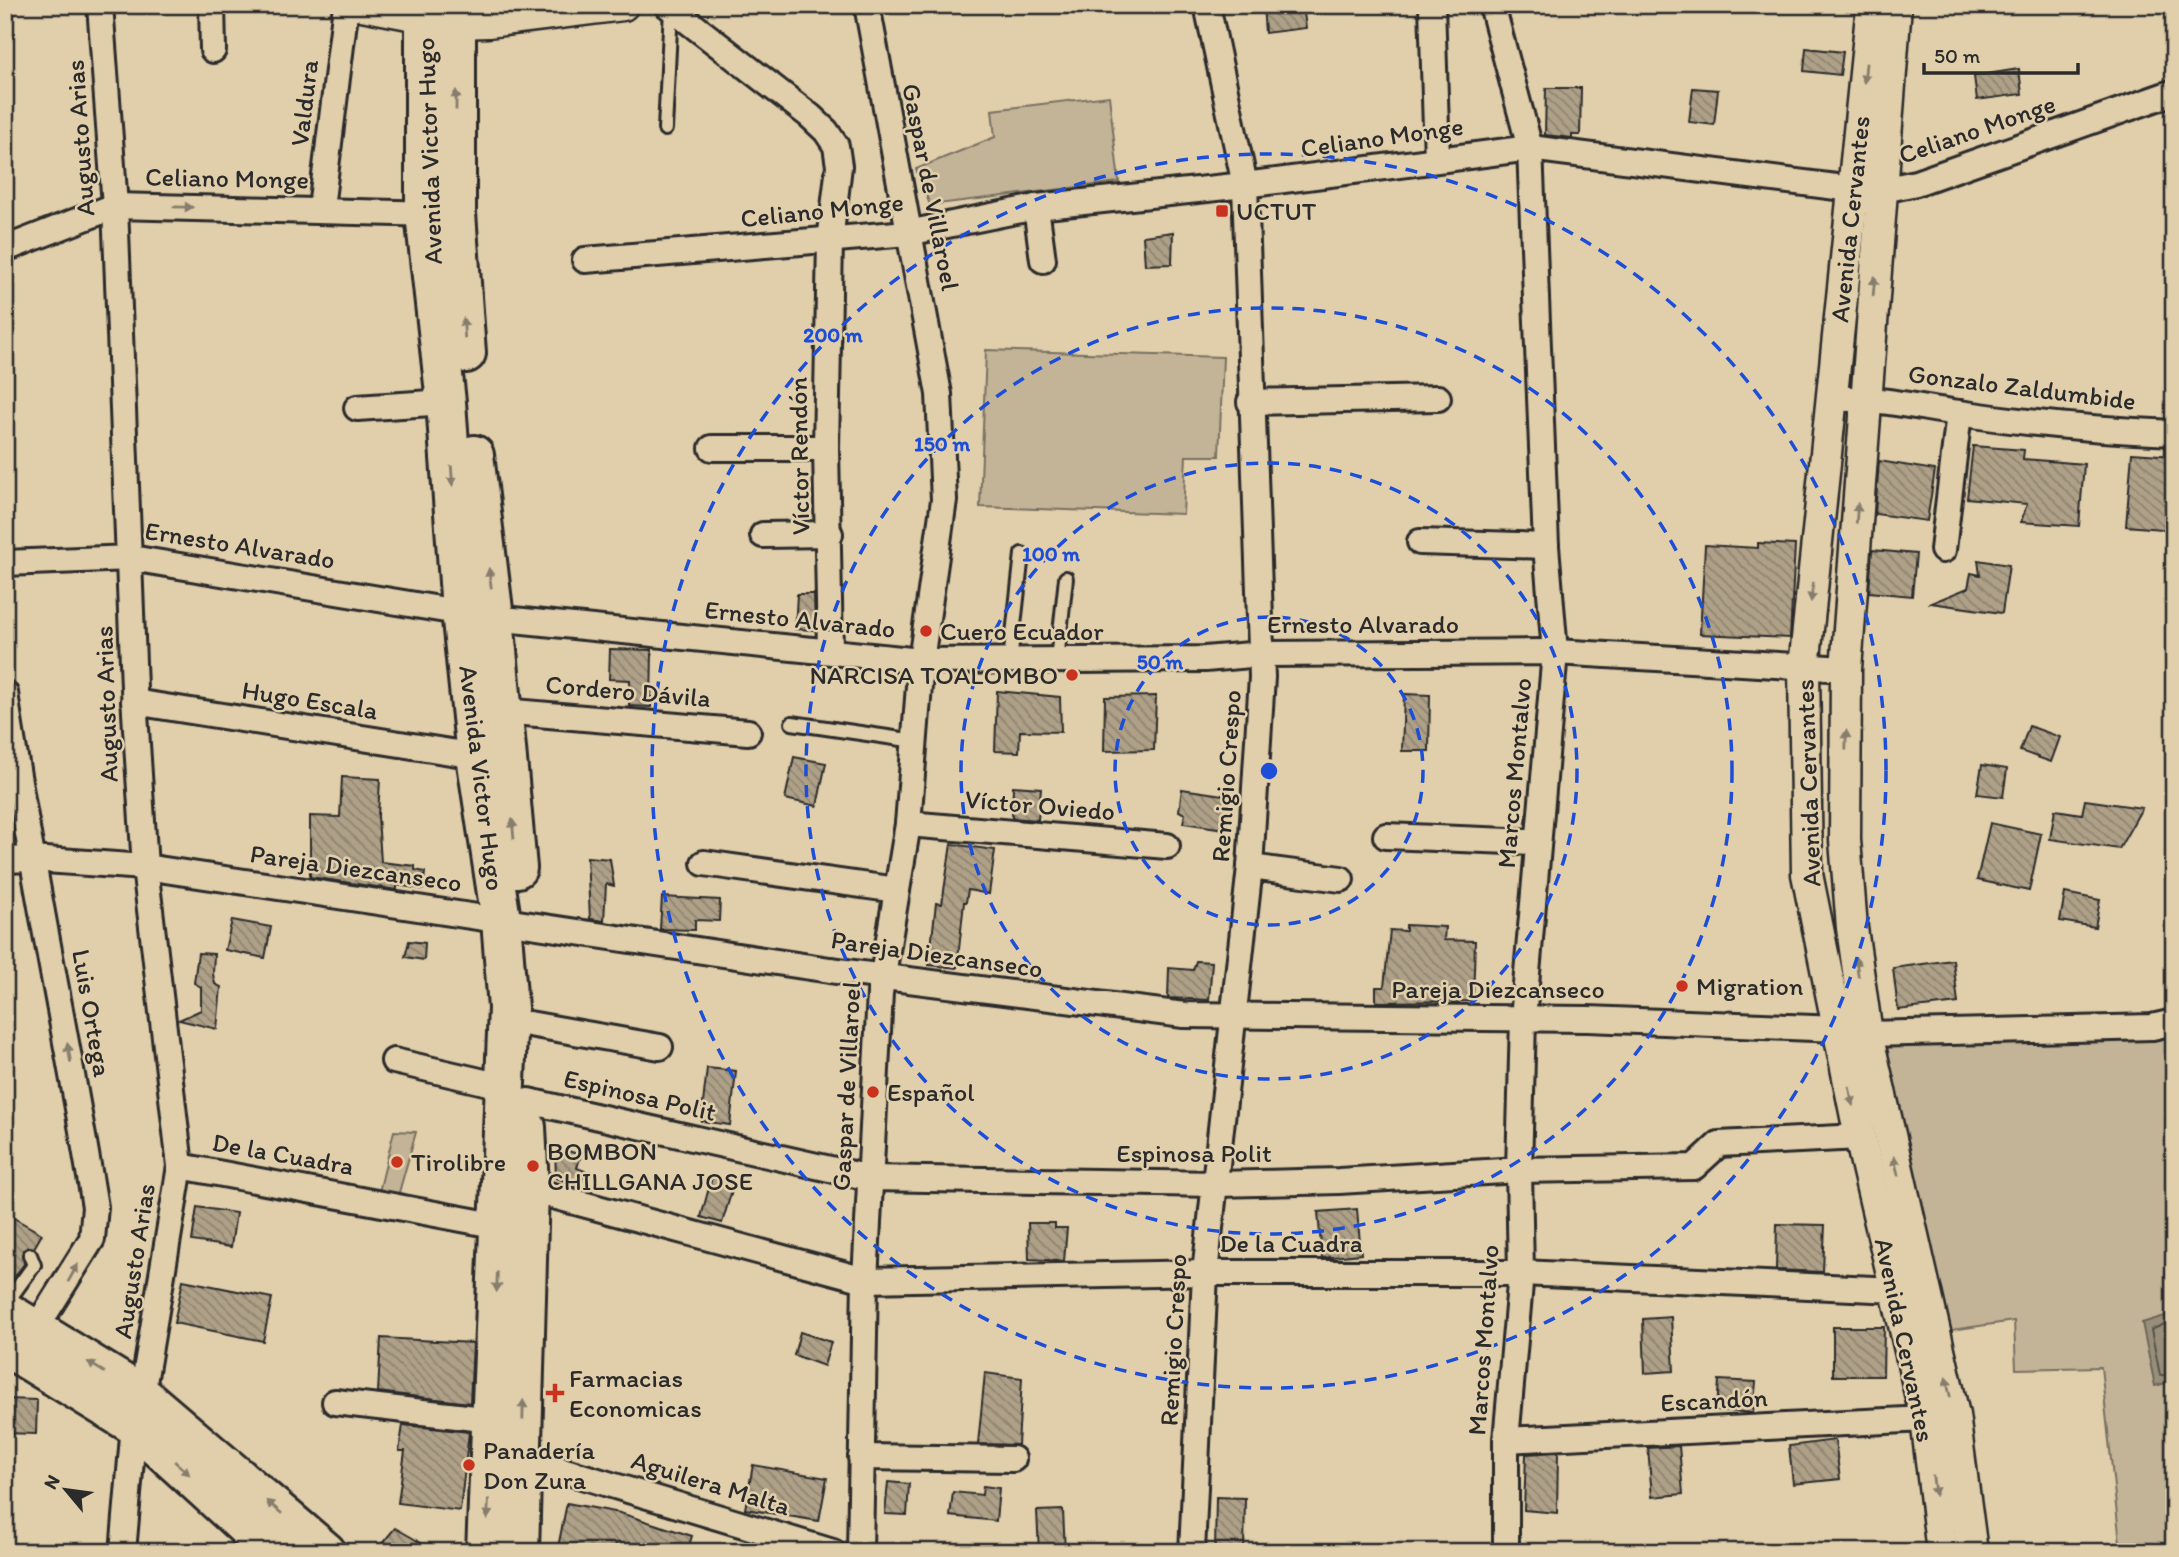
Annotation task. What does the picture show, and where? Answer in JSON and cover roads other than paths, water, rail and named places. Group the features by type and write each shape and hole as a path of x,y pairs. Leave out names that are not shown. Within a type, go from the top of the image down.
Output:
{"main road":[{"name":"Avenida Victor Hugo","path":"441,13 440,214 446,402 478,614 502,710 511,921 508,1008 517,1094 502,1442 486,1552"},
{"name":"Avenida Victor Hugo","path":"440,214 471,423 478,614 476,755 511,921 529,1024 517,1094"},
{"name":"Avenida Victor Hugo","path":"515,1186 499,1226 502,1442 519,1552"},
{"path":"15,1329 138,1410 326,1552"},
{"path":"138,1410 273,1552"}],"street":[{"name":"Augusto Arias","path":"100,5 115,206 131,558 134,702 145,867 180,1166 138,1410 123,1552"},
{"path":"212,5 213,50"},
{"name":"Valdura","path":"321,208 346,5"},
{"path":"362,5 441,13 488,22 623,5"},
{"name":"Gaspar de Villaroel","path":"860,1552 865,1280 882,975 908,824 921,661 944,500 944,435 916,261 908,233 867,5"},
{"name":"Remigio Crespo","path":"1192,1552 1205,1273 1217,1184 1250,867 1262,654 1250,402 1245,185 1207,5"},
{"path":"1433,5 1437,159"},
{"name":"Marcos Montalvo","path":"1492,5 1530,148 1546,546 1555,652 1536,842 1523,1019 1519,1170 1521,1273 1506,1440 1506,1552"},
{"name":"Avenida Cervantes","path":"1872,5 1804,668 1808,874 1860,1137 1955,1415 1972,1552"},
{"name":"Avenida Cervantes","path":"1896,5 1864,397 1846,670 1845,840 1852,928 1910,1288 1942,1552"},
{"name":"Víctor Rendón","path":"669,7 826,131 836,146 838,166 830,241 826,448 830,534 830,651"},
{"name":"Celiano Monge","path":"585,260 908,233 1036,207 1245,185 1530,148 1852,189 1883,190 1916,183 2174,92"},
{"name":"Celiano Monge","path":"5,249 115,206 321,208 440,214"},
{"path":"1036,207 1043,260"},
{"name":"Gonzalo Zaldumbide","path":"1832,399 1864,397 1959,413 2098,430 2174,433"},
{"path":"1250,402 1438,398"},
{"path":"357,408 446,402"},
{"path":"1944,550 1959,413"},
{"path":"712,448 826,448"},
{"path":"762,535 830,534"},
{"path":"1420,542 1546,546"},
{"name":"Ernesto Alvarado","path":"5,564 131,558 478,614 921,661 1205,659 1262,654 1555,652 1846,670"},
{"name":"Luis Ortega","path":"5,693 31,859 55,976 95,1207 92,1239 65,1286 15,1329"},
{"name":"Hugo Escala","path":"134,702 476,755"},
{"name":"Cordero Dávila","path":"502,710 748,732"},
{"name":"Víctor Oviedo","path":"908,824 1167,846"},
{"path":"1386,836 1536,842"},
{"name":"Pareja Diezcanseco","path":"5,860 31,859 145,867 1073,1003 1233,1017 1588,1019 1838,1029 1867,1034 2152,1027 2174,1022"},
{"path":"705,863 897,890"},
{"path":"1250,867 1341,879"},
{"path":"529,1024 660,1047"},
{"name":"Espinosa Polit","path":"394,1061 517,1094 870,1178 1217,1184 1339,1181 1519,1170 1693,1167 1720,1144 1860,1137"},
{"name":"De la Cuadra","path":"180,1166 499,1226"},
{"name":"De la Cuadra","path":"515,1186 865,1280 1205,1273 1521,1273 1910,1288"},
{"name":"Aguilera Malta","path":"335,1402 502,1442 833,1552"},
{"name":"Escandón","path":"1506,1440 1926,1419"},
{"path":"861,1457 1013,1459"}],"lane":[{"path":"665,129 669,7"},
{"path":"1010,661 1022,554"},
{"path":"1057,660 1066,578"},
{"path":"792,723 915,741"},
{"path":"5,1305 34,1265 30,1255"}],"water":[{"path":"2174,1313 2174,1381 2155,1386 2142,1323"}],"place":[{"name":"UCTUT","path":"1222,211"},
{"name":"Cuero Ecuador","path":"926,631"},
{"name":"NARCISA TOALOMBO","path":"1072,675"},
{"name":"Migration","path":"1682,986"},
{"name":"Español","path":"873,1092"},
{"name":"Tirolibre","path":"397,1162"},
{"name":"BOMBON CHILLGANA JOSE","path":"533,1166"},
{"name":"Farmacias Economicas","path":"555,1393"},
{"name":"Panadería Don Zura","path":"469,1465"}]}
